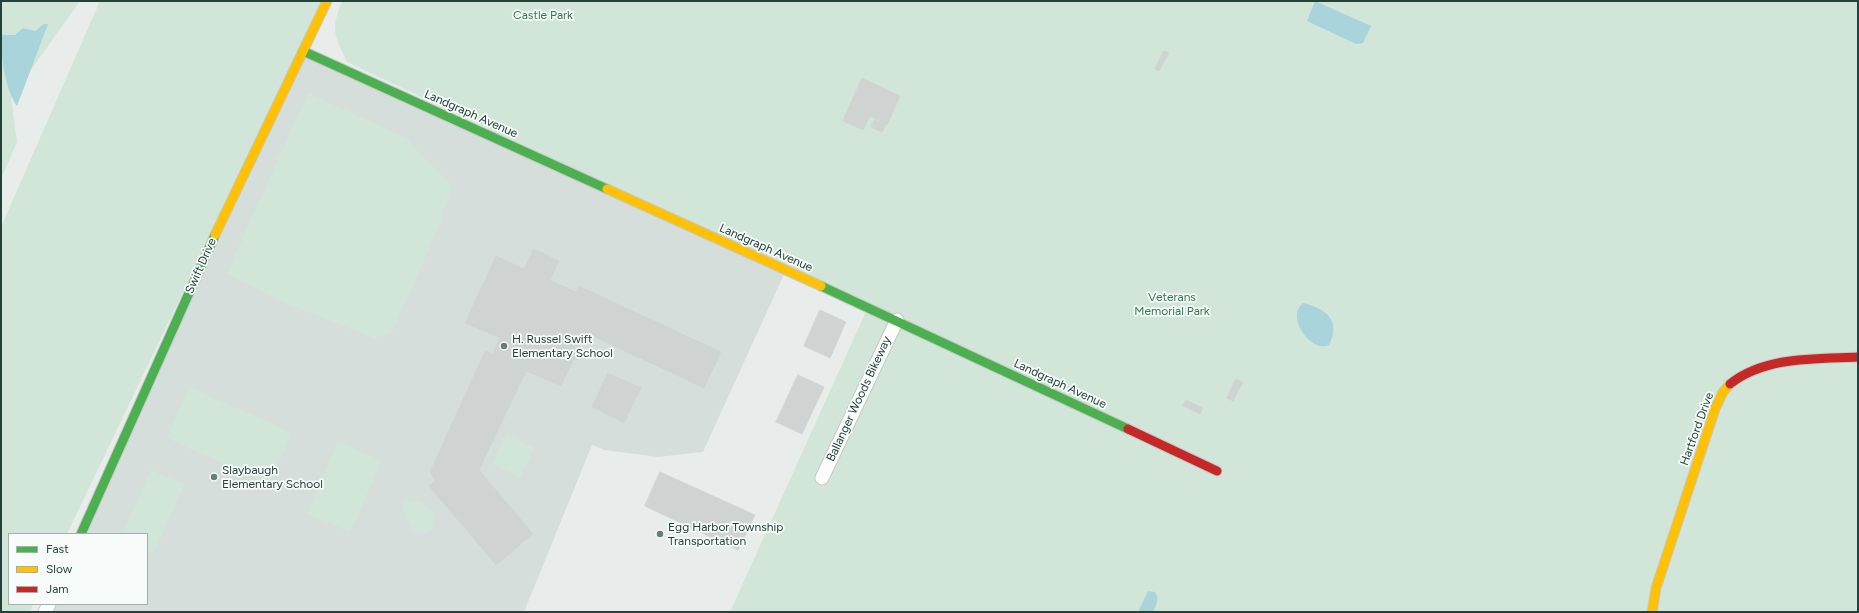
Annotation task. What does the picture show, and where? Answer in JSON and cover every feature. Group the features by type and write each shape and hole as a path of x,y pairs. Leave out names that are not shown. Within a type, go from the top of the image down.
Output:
{"street":[{"name":"Swift Drive","path":"80,533 215,236 327,1"},
{"name":"Landgraph Avenue","path":"303,51 897,320 1217,471"},
{"name":"Ballanger Woods Bikeway","path":"822,478 897,320"},
{"name":"Hartford Drive","path":"1652,612 1656,588 1715,409 1726,388 1742,375 1764,367 1788,363 1858,357"}],"shaded area":[{"name":"H. Russel Swift Elementary School","path":"303,51 786,270 703,452 658,457 604,450 592,445 524,612 45,612 48,605 148,605 148,533 81,533"}],"green space":[{"path":"1,1 80,1 11,98 17,142 1,179"},
{"path":"100,1 322,1 67,533 8,533 8,605 33,605 30,612 1,612 1,227"},
{"name":"Veterans Memorial Park","path":"342,1 1858,1 1858,612 730,612 868,307 347,62 339,46 335,26"},
{"path":"308,93 409,140 414,148 452,186 436,233 392,332 374,338 278,300 227,273"},
{"path":"189,387 292,433 269,484 167,438"},
{"path":"506,435 534,448 520,477 493,464"},
{"path":"338,442 382,461 350,532 307,513"},
{"path":"151,470 184,485 154,553 148,550 148,533 122,533"},
{"path":"418,500 432,511 435,523 431,531 420,533 412,527 406,519 403,510 405,502"}],"water":[{"path":"1315,1 1371,26 1363,43 1356,44 1307,21"},
{"path":"44,24 48,24 17,106 9,91 4,72 1,35 15,35 23,28 35,31"},
{"path":"1303,303 1318,308 1329,316 1334,329 1329,345 1322,346 1315,344 1302,332 1297,316 1298,309"},
{"path":"1148,591 1155,592 1157,597 1157,602 1153,612 1138,612"}],"building":[{"path":"1164,51 1169,53 1159,71 1155,69"},
{"path":"862,78 900,96 887,125 870,116 863,130 843,121"},
{"path":"874,120 886,125 882,132 871,127"},
{"path":"534,249 559,261 550,280 576,292 579,286 721,352 704,388 586,333 577,351 580,352 577,360 574,359 561,386 526,371 479,470 533,534 496,565 429,486 435,480 430,472 485,351 493,354 500,338 465,323 496,256 524,269"},
{"path":"820,310 846,322 830,358 804,346"},
{"path":"608,373 641,388 624,423 592,407"},
{"path":"798,375 824,387 802,434 776,422"},
{"path":"1236,379 1243,382 1233,401 1227,398"},
{"path":"1186,400 1203,408 1200,414 1183,406"},
{"path":"660,472 755,515 738,550 645,506"}],"traffic: fast":[{"path":"303,51 607,189"},
{"path":"81,533 215,235"},
{"path":"821,286 1128,429"}],"traffic: slow":[{"path":"215,235 327,1"},
{"path":"607,189 821,286"},
{"path":"1652,612 1656,588 1715,409 1723,392 1730,384"}],"traffic: jam":[{"path":"1730,384 1759,368 1775,364 1808,359 1858,357"},
{"path":"1128,429 1217,471"}],"place":[{"name":"H. Russel Swift Elementary School","path":"504,346"},
{"name":"Slaybaugh Elementary School","path":"214,477"},
{"name":"Egg Harbor Township Transportation","path":"660,534"}],"park label":[{"name":"Castle Park","path":"543,15"}]}
